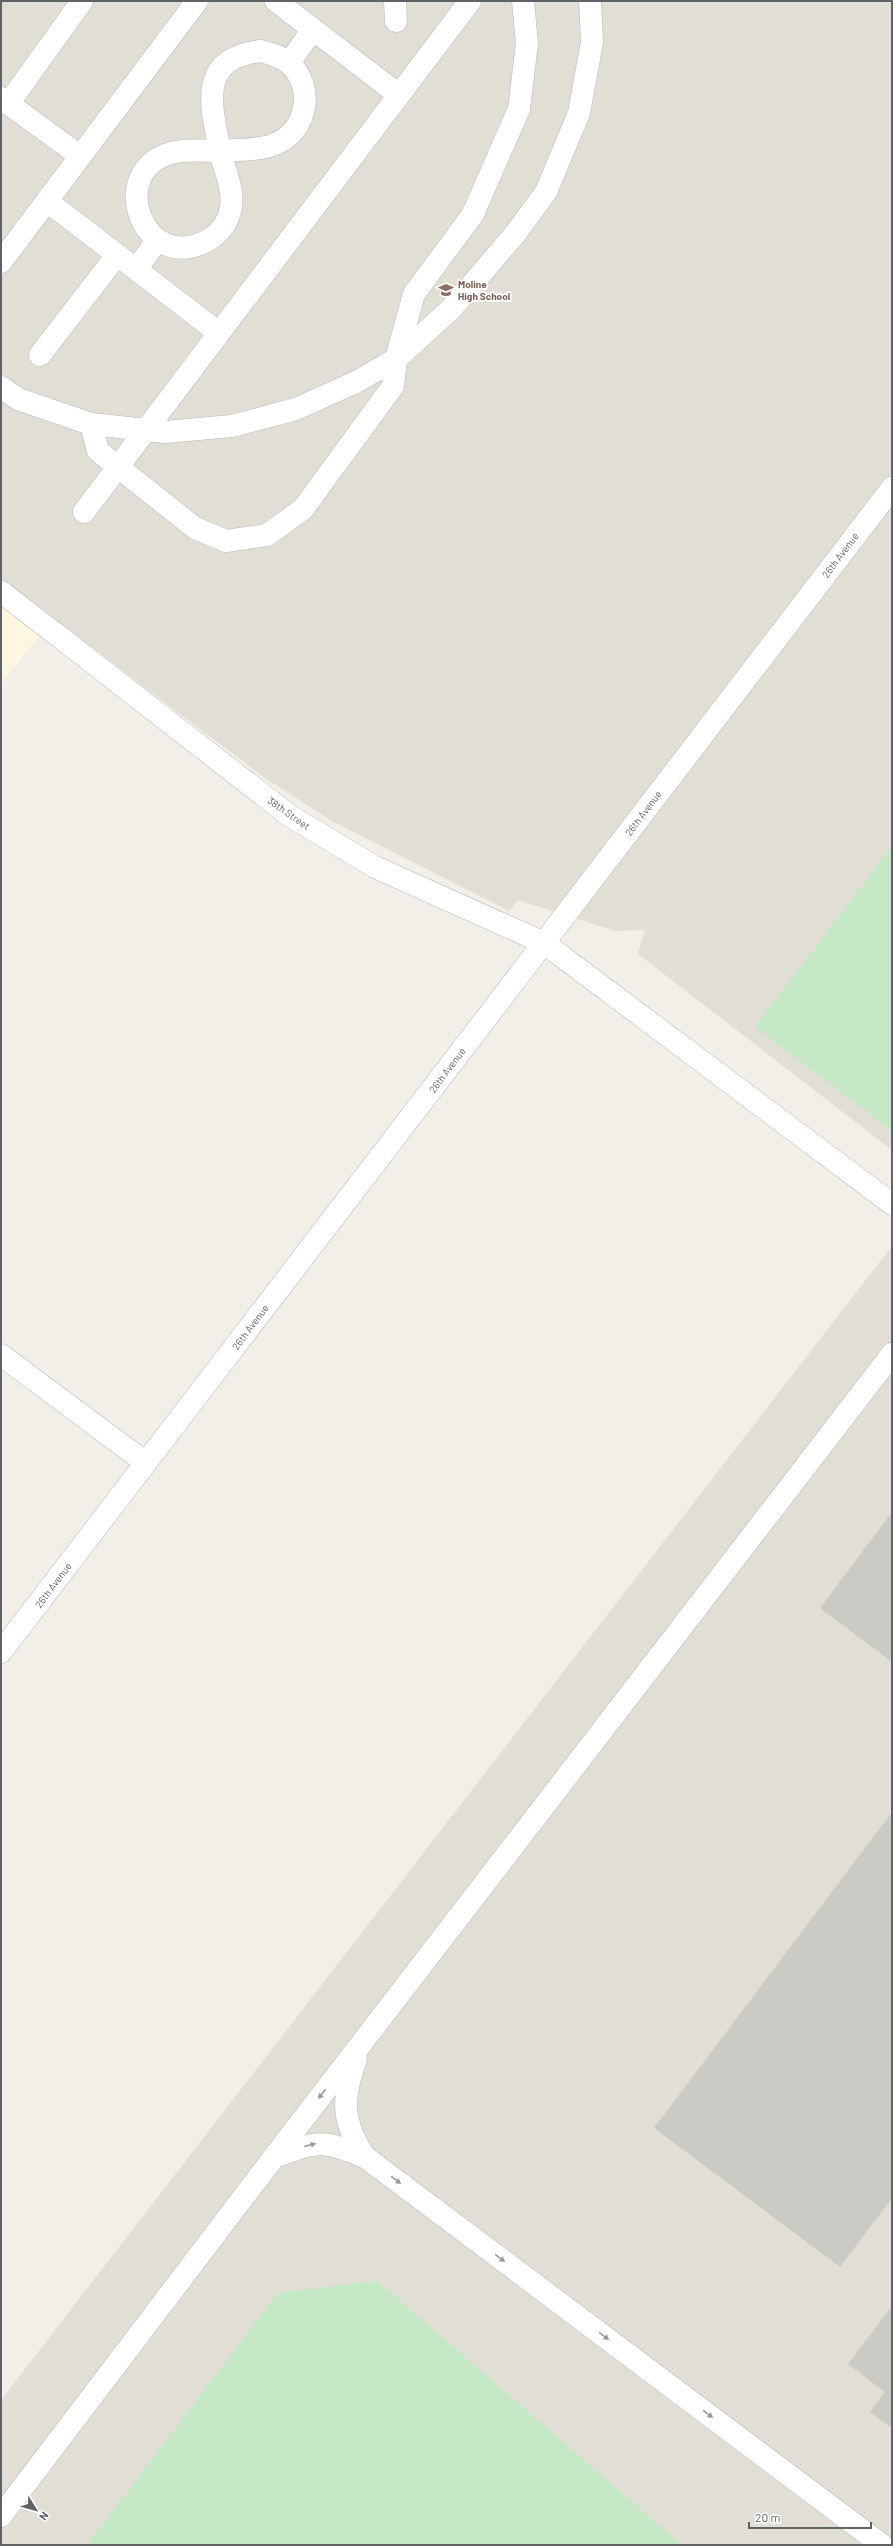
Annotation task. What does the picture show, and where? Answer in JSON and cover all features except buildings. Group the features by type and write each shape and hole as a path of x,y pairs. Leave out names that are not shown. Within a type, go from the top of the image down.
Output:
{"street":[{"path":"80,156 5,101 82,1"},
{"path":"4,252 47,201 198,1"},
{"path":"276,1 399,95"},
{"path":"84,512 470,1"},
{"path":"91,424 98,451 195,528 226,541 267,535 303,509 393,386 396,358 414,294 473,214 519,109 527,44 523,1"},
{"path":"1,387 18,399 91,424 166,432 232,426 296,409 356,382 396,358 451,309 514,234 546,192 579,113 592,42 590,1"},
{"path":"289,63 313,29"},
{"path":"289,63 276,55 261,51 246,53 232,59 221,70 213,83 210,98 220,151 231,191 231,208 226,224 215,236 201,244 185,248 168,245 158,240 144,227 138,213 136,198 139,183 147,170 158,160 172,153 220,151 275,145 289,136 300,123 306,108 305,91 299,75 289,63"},
{"path":"47,201 219,333"},
{"path":"136,269 158,240"},
{"path":"40,355 117,255"},
{"name":"26th Avenue","path":"1,1652 892,488"},
{"name":"38th Street","path":"1,592 290,816 375,868 544,943 892,1204"},
{"path":"1,2516 274,2157 892,1354"},
{"path":"1,1355 146,1463"},
{"path":"363,2041 346,2086 345,2109 357,2144 365,2157"},
{"path":"274,2157 314,2143 333,2145 365,2157 882,2545"}],"shaded area":[{"name":"Moline High School","path":"1,1 892,1 892,1150 638,954 645,930 615,931 518,900 509,911 332,821 265,778 1,579"},
{"path":"1,579 53,618 1,684"},
{"path":"892,1246 892,2545 1,2545 1,2400"}],"green space":[{"path":"892,846 892,1131 755,1027"},
{"path":"377,2281 682,2545 87,2545 278,2293"}],"place":[{"name":"Moline High School","path":"446,290"}]}
